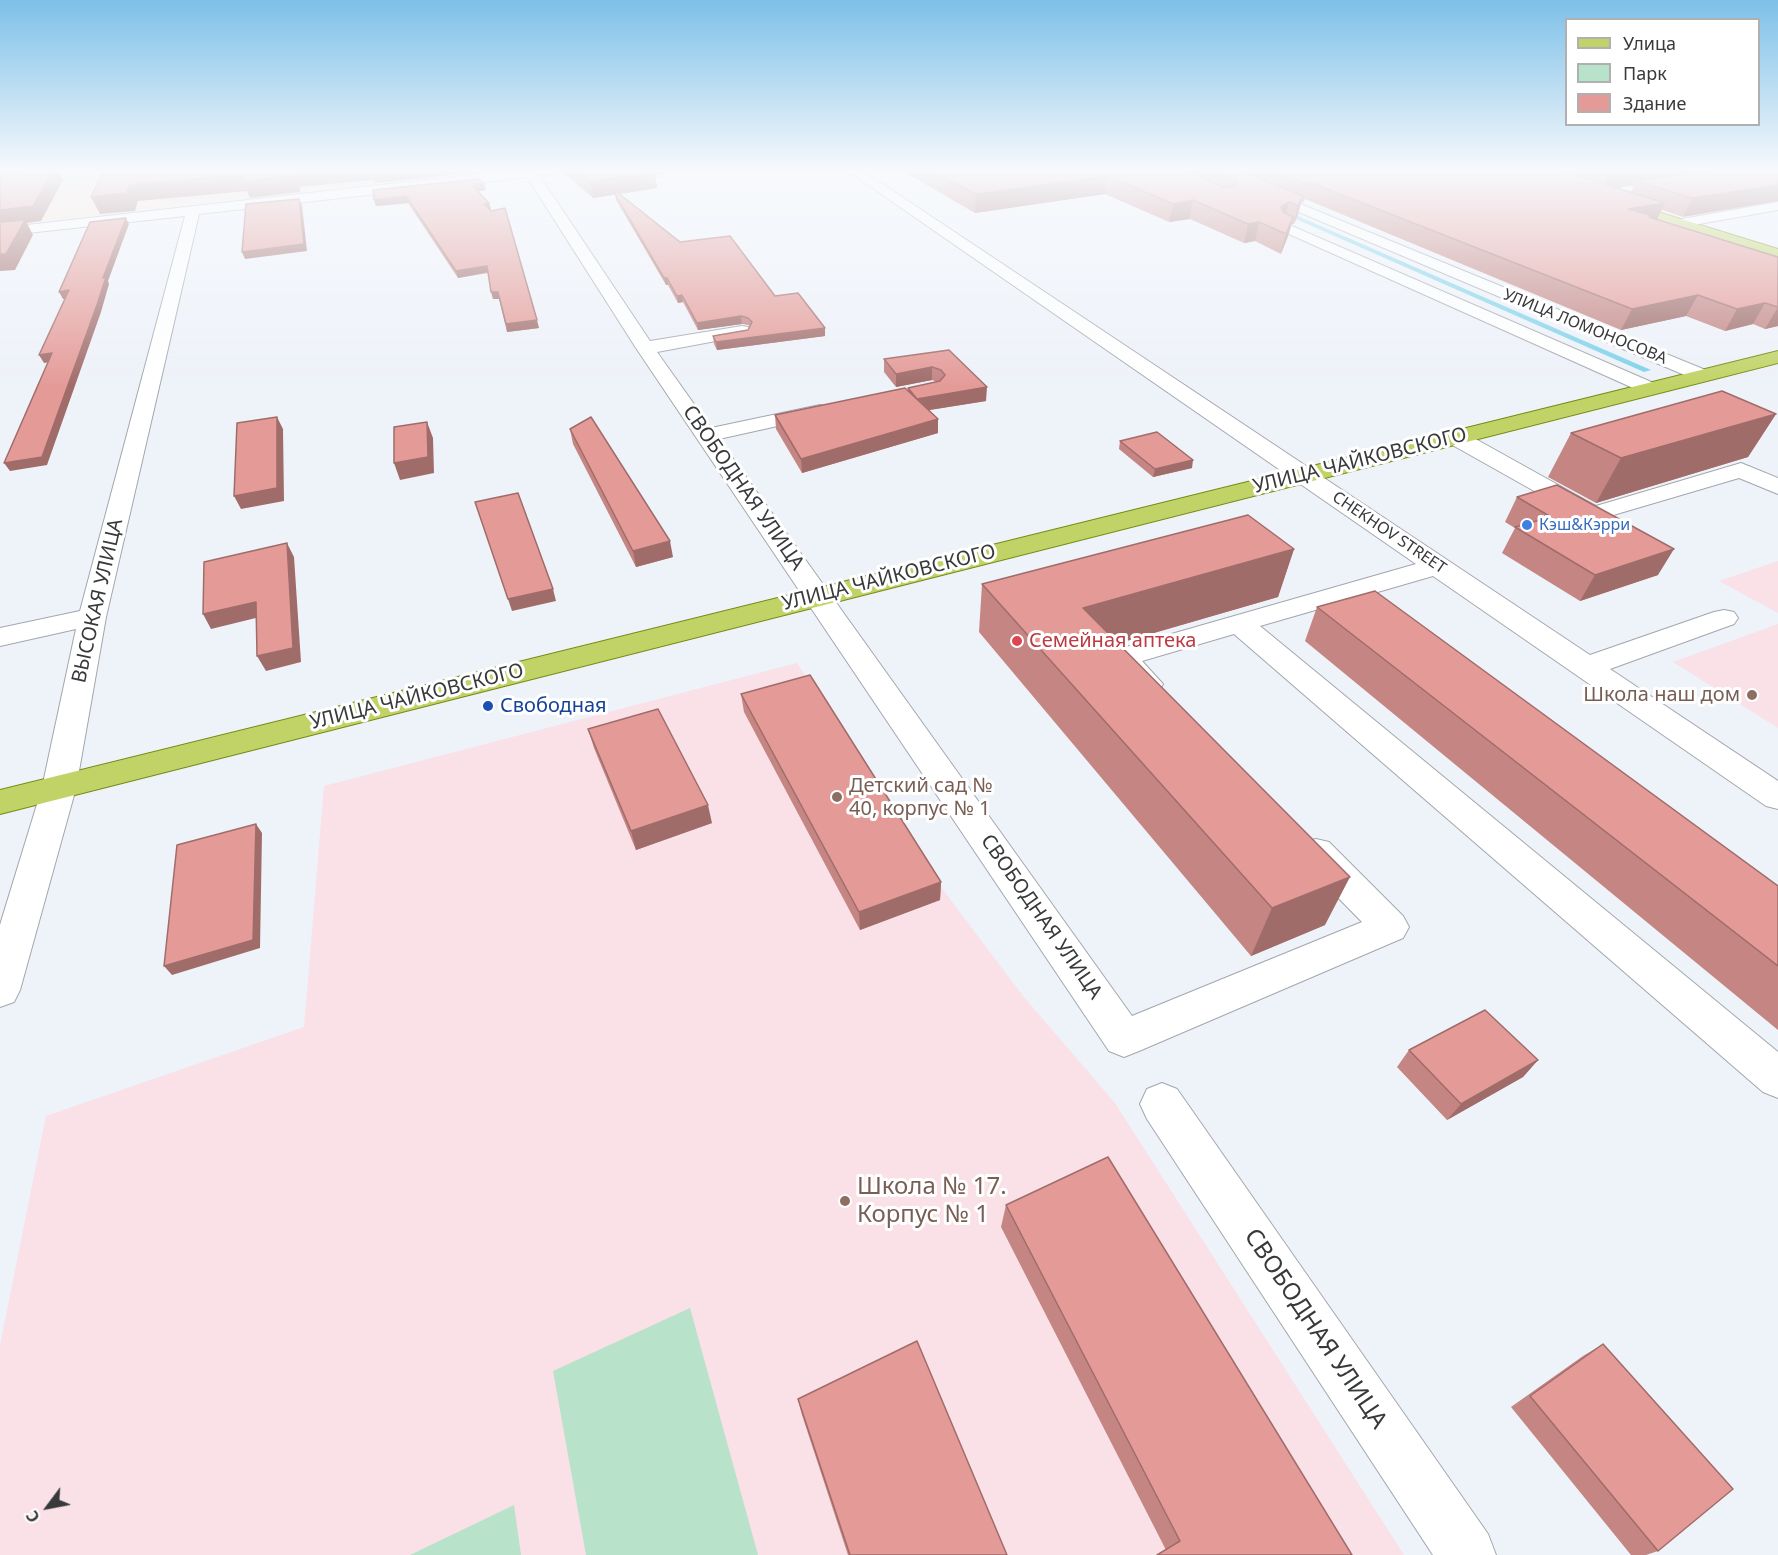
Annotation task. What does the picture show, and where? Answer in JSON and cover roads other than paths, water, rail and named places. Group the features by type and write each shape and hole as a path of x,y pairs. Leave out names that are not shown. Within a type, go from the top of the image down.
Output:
{"main road":[{"path":"1739,242 1778,254"},
{"name":"УЛИЦА ЧАЙКОВСКОГО","path":"0,802 1778,357"}],"street":[{"name":"ВЫСОКАЯ УЛИЦА","path":"0,990 58,788 92,617 185,242"},
{"name":"СВОБОДНАЯ УЛИЦА","path":"583,242 645,348 1124,1038 1390,927 1298,834"},
{"name":"CHEKHOV STREET","path":"957,242 1778,797"},
{"path":"1319,242 1649,388"},
{"name":"УЛИЦА ЛОМОНОСОВА","path":"1377,242 1701,375"},
{"path":"645,348 742,330"},
{"path":"707,435 842,407"},
{"path":"1455,437 1593,514 1741,470 1778,488"},
{"path":"1172,708 1122,657 1438,566"},
{"path":"0,637 92,617"},
{"path":"1586,667 1724,618"},
{"path":"1239,623 1778,1078"},
{"name":"СВОБОДНАЯ УЛИЦА","path":"1162,1104 1467,1555"}],"waterway":[{"path":"1352,242 1647,370"}],"place":[{"name":"Кэш&Кэрри","path":"1527,525"},
{"name":"Семейная аптека","path":"1017,641"},
{"name":"Школа наш дом","path":"1752,695"},
{"name":"Свободная","path":"488,706"},
{"name":"Детский сад № 40, корпус № 1","path":"837,797"},
{"name":"Школа № 17. Корпус № 1","path":"845,1201"}]}
